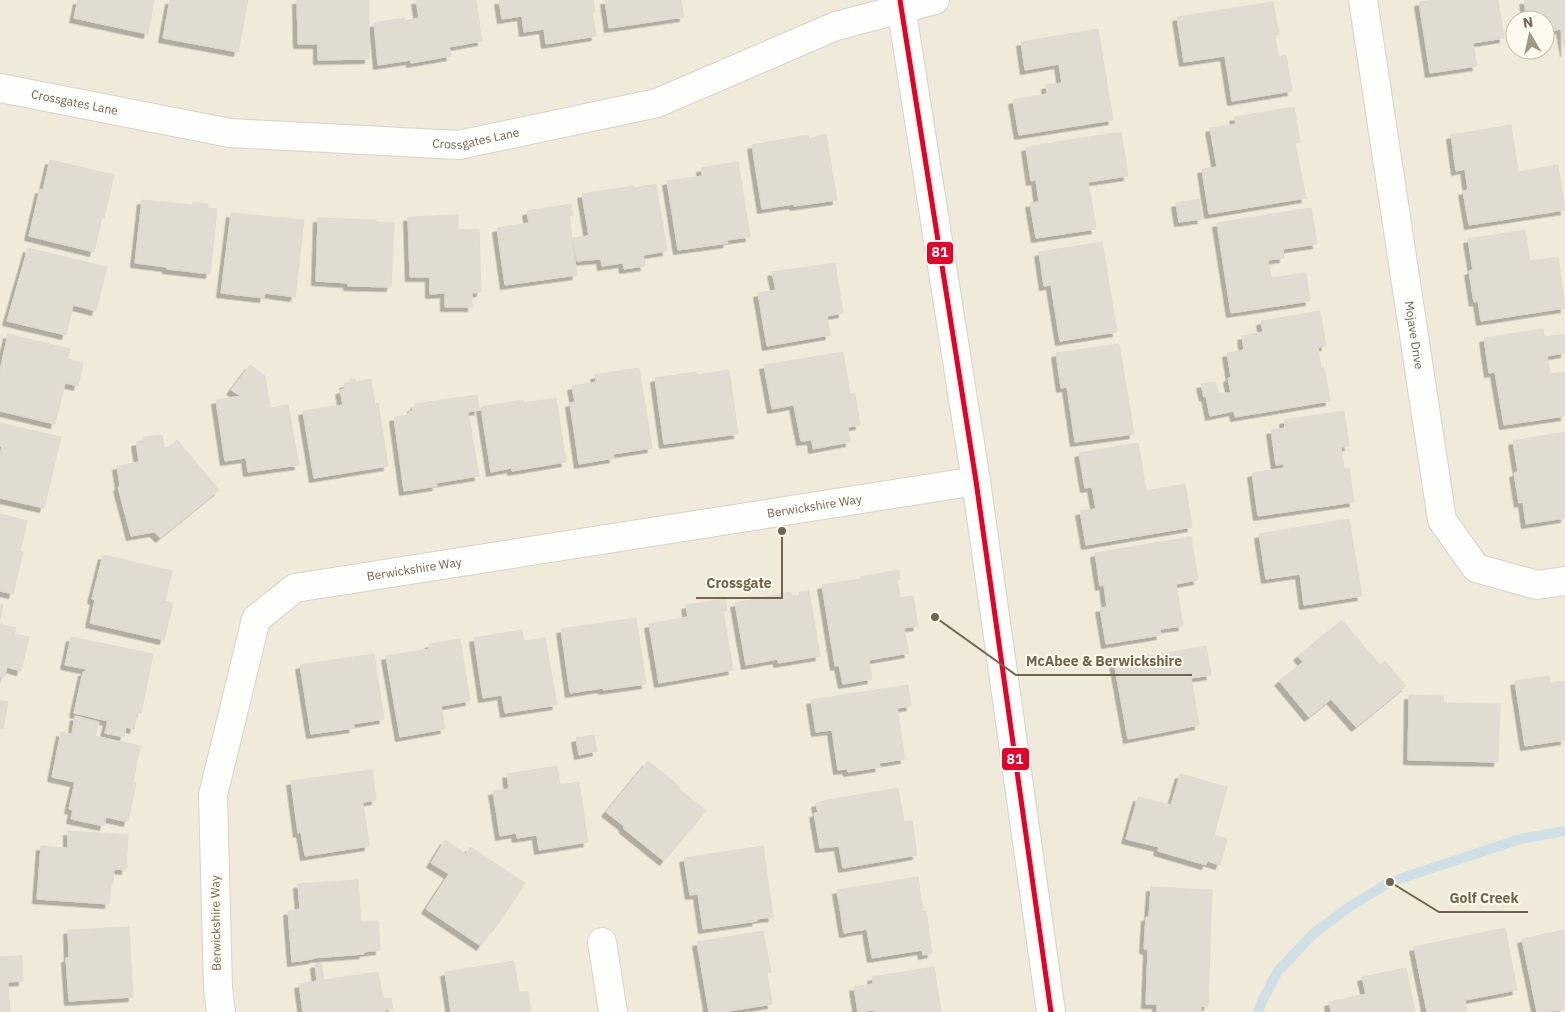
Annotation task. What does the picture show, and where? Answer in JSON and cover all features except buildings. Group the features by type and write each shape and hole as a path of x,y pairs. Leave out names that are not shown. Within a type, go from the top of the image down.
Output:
{"street":[{"name":"Crossgates Lane","path":"0,88 230,133 460,145 657,103 836,26 901,5 935,0"},
{"name":"Mojave Drive","path":"1363,0 1442,520 1476,568 1536,585 1565,581"},
{"path":"901,5 976,481 1051,1012"},
{"name":"Berwickshire Way","path":"221,1012 218,988 213,795 256,619 295,588 976,481"},
{"path":"602,942 613,1012"}],"shaded area":[{"path":"0,0 1565,0 1565,1012 0,1012"}],"waterway":[{"path":"1258,1012 1278,971 1313,934 1349,907 1390,882 1520,839 1565,831"}],"transit line":[{"name":"81","path":"900,0 976,481 1051,1012"}],"place":[{"name":"Crossgate","path":"782,531"},
{"name":"McAbee & Berwickshire","path":"935,617"},
{"name":"Golf Creek","path":"1390,882"}]}
